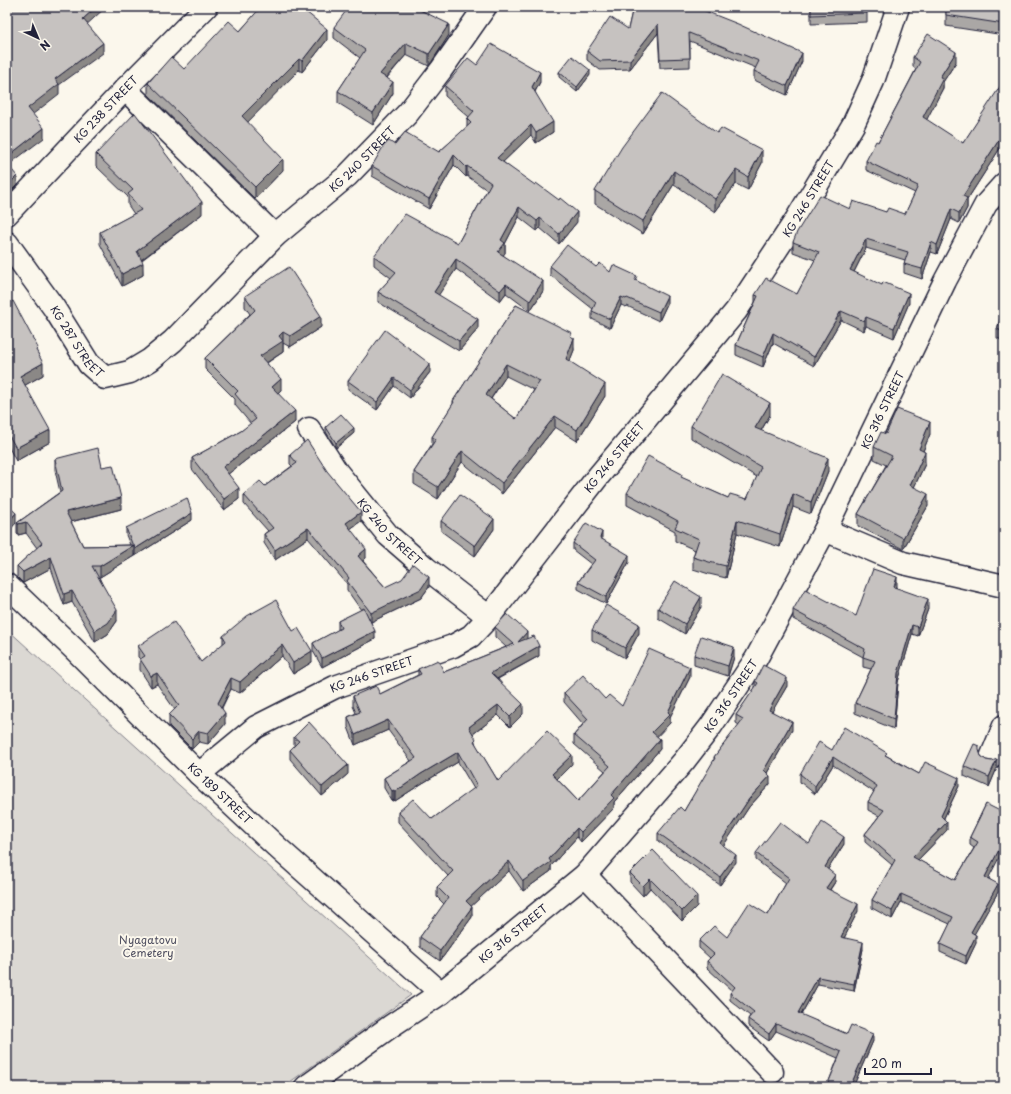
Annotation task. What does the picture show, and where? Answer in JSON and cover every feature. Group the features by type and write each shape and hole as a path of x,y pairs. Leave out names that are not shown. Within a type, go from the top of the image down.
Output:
{"street":[{"name":"KG 238 STREET","path":"7,214 125,89 206,7"},
{"name":"KG 240 STREET","path":"220,293 276,236 347,176 408,113 441,70 485,7"},
{"name":"KG 246 STREET","path":"199,774 256,727 334,687 453,646 471,636 489,617 596,480 736,311 796,220 853,125 873,81 898,7"},
{"path":"125,89 276,236"},
{"name":"KG 316 STREET","path":"306,1087 441,993 585,875 684,761 711,726 756,659 825,530 949,274 986,204 1004,184"},
{"name":"KG 287 STREET","path":"7,244 54,308 89,364 105,378 130,372 150,360 172,341 220,293"},
{"name":"KG 240 STREET","path":"309,429 337,472 388,535 426,568 489,617"},
{"path":"825,530 903,563 1004,586"},
{"name":"KG 189 STREET","path":"7,585 74,649 199,774 278,848 441,993"},
{"path":"991,758 1004,726"},
{"path":"585,875 772,1072"}],"green space":[{"name":"Nyagatovu Cemetery","path":"7,629 411,995 283,1087 7,1087"}],"building":[{"path":"7,7 96,7 83,19 103,43 55,79 59,84 28,108 44,128 7,157"},
{"path":"261,7 300,7 327,29 302,61 299,59 242,116 283,159 255,187 148,83 171,57 184,69 229,21 240,31"},
{"path":"349,7 419,7 418,9 449,24 429,54 406,43 380,74 393,82 373,113 338,91 365,50 334,27"},
{"path":"633,7 695,7 738,24 802,53 787,86 754,71 759,61 689,33 690,58 660,59 658,24 630,60 600,61 587,51 610,17 628,29"},
{"path":"811,7 867,7 867,13 811,15"},
{"path":"946,7 1004,7 1004,24 946,15"},
{"path":"928,34 956,52 940,77 943,78 923,117 963,143 1003,82 1004,132 963,196 967,198 959,213 951,209 937,245 931,242 922,269 904,264 908,252 866,239 850,270 882,285 883,282 909,293 894,328 866,317 864,321 841,311 814,357 773,333 763,357 736,345 758,296 755,295 766,278 797,294 819,252 793,242 797,232 820,195 850,209 853,201 886,212 888,208 905,214 918,186 866,161 876,141 878,142 920,62 913,57"},
{"path":"491,44 540,72 532,87 553,122 536,133 531,125 497,158 535,185 536,183 559,200 560,198 577,212 559,234 540,218 537,221 519,207 501,240 505,243 498,252 543,281 530,301 506,284 500,291 456,259 434,292 478,319 459,341 378,292 396,272 374,256 405,214 458,243 491,183 467,166 466,167 454,155 429,199 372,166 383,147 389,141 395,145 405,132 439,152 471,123 467,119 474,111 445,86 468,58 477,65"},
{"path":"572,56 590,70 577,87 559,72"},
{"path":"662,93 717,133 721,128 762,150 748,177 736,170 715,199 674,171 643,221 595,191 622,147"},
{"path":"135,113 202,202 137,251 143,263 122,274 100,232 141,210 128,194 133,190 96,154"},
{"path":"7,164 17,176 7,186"},
{"path":"567,245 596,267 600,263 610,272 613,265 637,276 635,280 667,296 659,312 627,298 621,297 610,319 592,311 596,302 550,266"},
{"path":"289,267 321,316 290,336 283,332 279,336 283,341 260,356 281,379 272,387 295,411 223,467 239,488 224,499 192,458 241,431 256,419 235,394 238,391 205,358 255,310 245,296"},
{"path":"7,301 8,304 13,301 38,348 36,350 43,363 20,376 50,430 16,448 7,432"},
{"path":"516,305 572,333 570,336 574,338 566,359 605,384 577,430 555,416 502,483 462,451 438,487 414,472 436,439 432,437 454,402 453,401","holes":["506,364 540,381 516,419 486,395"]},
{"path":"1004,308 1004,332 997,329"},
{"path":"385,330 430,364 410,390 394,378 377,402 348,381"},
{"path":"722,374 770,403 755,428 828,458 811,502 793,494 780,534 737,520 726,566 693,557 699,539 675,528 678,521 627,493 648,456 682,474 681,477 728,498 730,494 747,499 761,467 691,426"},
{"path":"897,409 930,422 919,449 925,452 910,485 928,494 903,538 858,514 892,456 874,447 881,432 886,434"},
{"path":"341,414 354,428 336,443 326,427"},
{"path":"307,440 327,471 361,512 346,523 366,549 358,556 385,587 402,579 413,564 429,577 421,589 371,613 347,581 349,578 308,528 275,550 264,534 273,528 244,495 260,481 265,486 297,463 290,455"},
{"path":"98,448 102,467 113,465 121,498 66,512 83,546 134,545 100,566 92,566 117,610 108,623 95,631 72,591 64,594 51,557 23,572 17,566 42,543 26,522 17,523 62,491 55,459"},
{"path":"460,495 494,519 475,546 441,521"},
{"path":"187,498 192,513 135,549 126,528"},
{"path":"7,505 16,513 7,523"},
{"path":"586,523 602,532 600,538 629,555 606,597 578,582 595,560 573,543"},
{"path":"873,569 897,577 894,587 928,599 918,627 912,625 898,673 894,719 855,703 875,661 863,657 865,649 793,610 805,589 856,616"},
{"path":"675,581 701,597 685,624 658,608"},
{"path":"276,600 293,631 298,628 312,651 293,663 282,645 240,682 231,678 218,703 225,713 208,733 199,731 192,739 169,715 179,705 157,673 151,676 140,659 145,656 138,646 174,622 201,662 226,641 223,636 247,616"},
{"path":"606,605 639,624 625,648 592,630"},
{"path":"364,608 375,631 322,658 313,643 341,628 338,621"},
{"path":"507,614 527,632 518,642 534,636 539,646 491,673 523,704 510,717 498,705 469,727 476,739 474,741 498,781 547,731 572,755 552,774 578,801 610,766 574,735 588,719 564,693 583,675 605,699 609,695 622,706 649,649 690,667 668,712 670,714 652,732 660,739 611,795 614,798 581,832 577,828 549,859 551,862 523,881 509,861 466,901 472,907 440,951 420,937 448,898 437,887 453,871 398,812 413,799 432,819 477,786 458,752 421,774 395,792 394,790 392,791 384,778 416,758 388,720 355,735 348,717 360,712 353,696 376,686 380,694 421,674 418,669 438,660 444,672 514,644 495,627"},
{"path":"701,636 734,647 728,666 694,655"},
{"path":"763,665 787,678 769,710 792,722 764,770 770,776 749,799 720,843 736,855 720,877 658,833 680,807 684,811 715,758 714,757 743,719 736,715 758,683 755,681"},
{"path":"309,722 348,765 322,787 290,750 299,741 294,737"},
{"path":"844,727 887,753 885,755 919,774 925,762 959,778 941,816 947,822 913,857 955,880 978,842 970,837 986,804 1004,813 1004,840 985,877 998,884 971,932 976,935 966,956 940,944 953,917 901,894 892,911 872,900 895,860 865,834 884,810 868,802 877,786 833,757 815,786 800,774 819,742 832,750"},
{"path":"974,744 979,746 981,756 986,760 992,761 997,759 989,777 964,766"},
{"path":"780,822 809,844 822,822 844,837 825,867 835,875 826,888 858,904 841,937 863,942 854,984 818,977 798,1013 847,1034 851,1025 873,1034 850,1087 827,1086 841,1052 776,1024 769,1034 748,1019 754,1012 730,993 735,987 707,961 714,954 699,941 714,926 727,937 749,903 768,915 789,878 756,853"},
{"path":"653,850 697,896 682,911 650,879 643,886 630,873"}]}
